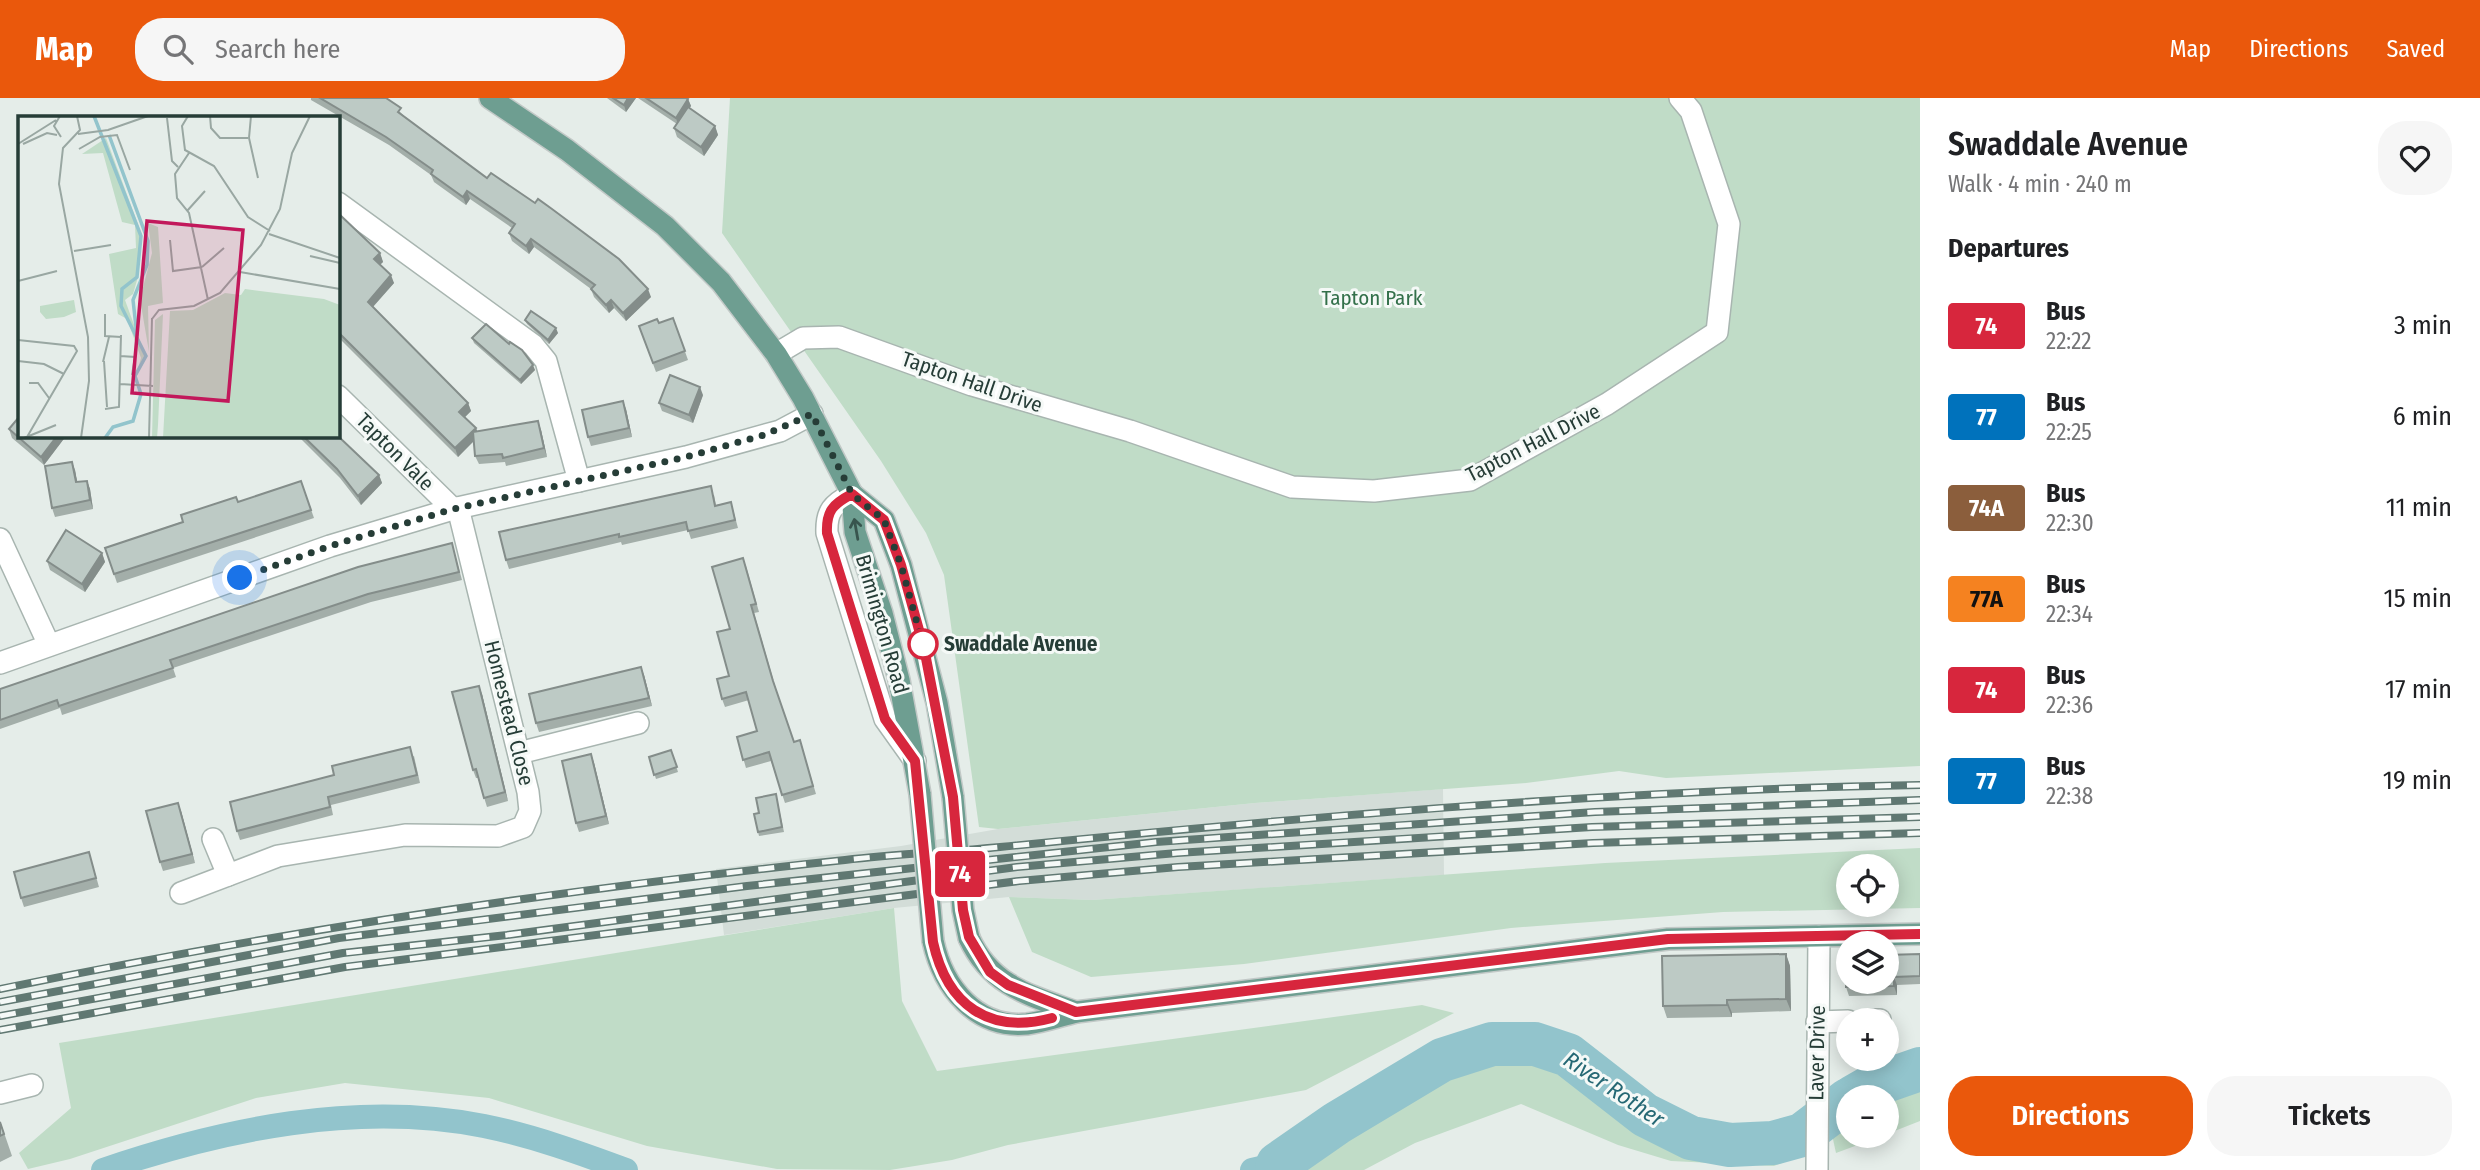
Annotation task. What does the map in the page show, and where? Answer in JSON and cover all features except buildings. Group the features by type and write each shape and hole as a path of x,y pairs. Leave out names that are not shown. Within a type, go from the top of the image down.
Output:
{"main road":[{"name":"Brimington Road","path":"490,98 567,150 665,226 721,282 776,354 812,414 852,494 855,532 882,613 915,761 933,942 946,981 975,1012 1010,1024 1029,1024 1076,1012 1668,939 1920,934"},
{"name":"Brimington Road","path":"852,494 884,520 901,565 937,703 953,797 963,910 969,937 990,972 1008,985 1076,1012"}],"street":[{"name":"Tapton Hall Drive","path":"776,354 803,338 839,337 972,385 1130,431 1292,487 1374,491 1470,480 1607,404 1717,332 1728,224 1691,111 1680,98"},
{"path":"340,204 533,345 546,361 579,481"},
{"name":"Tapton Vale","path":"340,398 456,509"},
{"path":"0,663 330,546 456,509 686,457 769,434 812,414"},
{"path":"852,494 833,504 827,517 827,533 885,719 915,761"},
{"name":"Homestead Close","path":"181,893 278,856 415,834 498,836 523,827 530,811 519,752 456,509"},
{"path":"0,539 50,645"},
{"path":"519,752 638,723"},
{"path":"213,839 228,876"},
{"name":"Laver Drive","path":"1817,1163 1819,936"},
{"path":"1817,1022 1836,1021"},
{"path":"0,1093 32,1085"}],"shaded area":[{"path":"1443,789 1444,875 1092,900 1009,897 894,908 724,935 716,869 901,846 998,829 1255,803"}],"green space":[{"name":"Tapton Park","path":"730,98 1920,98 1920,766 1666,778 1619,771 1526,783 1255,803 998,829 979,827 944,575 926,533 881,461 722,233"},
{"path":"1920,848 1920,908 1899,908 1899,854 1836,854 1836,910 1723,912 1511,928 1244,964 1091,977 1032,952 1009,897 1092,900 1605,863"},
{"path":"894,908 902,1001 937,1071 1422,1005 1454,1013 1306,1090 1008,1145 952,1160 890,1170 777,1169 647,1146 489,1098 345,1083 256,1098 70,1159 28,1169 19,1153 71,1108 59,1043"},
{"path":"1488,1058 1559,1066 1631,1120 1705,1155 1796,1147 1799,1156 1774,1166 1671,1161 1618,1145 1521,1104 1415,1143 1364,1170 1281,1170 1393,1101"},
{"path":"1920,1079 1920,1121 1899,1129 1899,1087"},
{"path":"1836,1126 1836,1148 1850,1148 1836,1153 1831,1130"}],"waterway":[{"name":"River Rother","path":"1277,1170 1278,1164 1337,1123 1442,1060 1492,1044 1535,1044 1568,1055 1645,1115 1691,1138 1730,1145 1773,1143 1802,1135 1836,1109"},
{"name":"River Rother","path":"1874,1085 1920,1069"},
{"path":"103,1170 195,1142 243,1131 339,1118 388,1117 436,1119 502,1130 556,1145 626,1170"},
{"path":"1252,1170 1278,1164"}],"railway":[{"path":"0,989 210,949 421,914 633,884 864,858 1230,825 1574,799 1920,785"},
{"path":"0,1002 339,938 747,886 1156,842 1595,812 1920,800"},
{"path":"0,1016 343,953 507,935 1017,867 1177,853 1592,827 1920,817"},
{"path":"0,1030 345,967 1019,881 1178,867 1593,843 1920,833"}],"bus line":[{"name":"74","path":"1052,1018 1029,1024 1010,1024 975,1012 946,981 940,967 933,942 915,761 896,739 875,694 827,533 827,517 833,504 852,494 884,520 901,565 924,648 937,703 953,797 963,910 969,937 990,972 1026,994 1076,1012 1668,939 1920,934"}],"place":[{"name":"Swaddale Avenue","path":"923,644"}],"route":[{"path":"240,578 330,546 453,509 686,457 780,430 812,414 852,494 884,520 901,565 924,648 923,644"}]}
